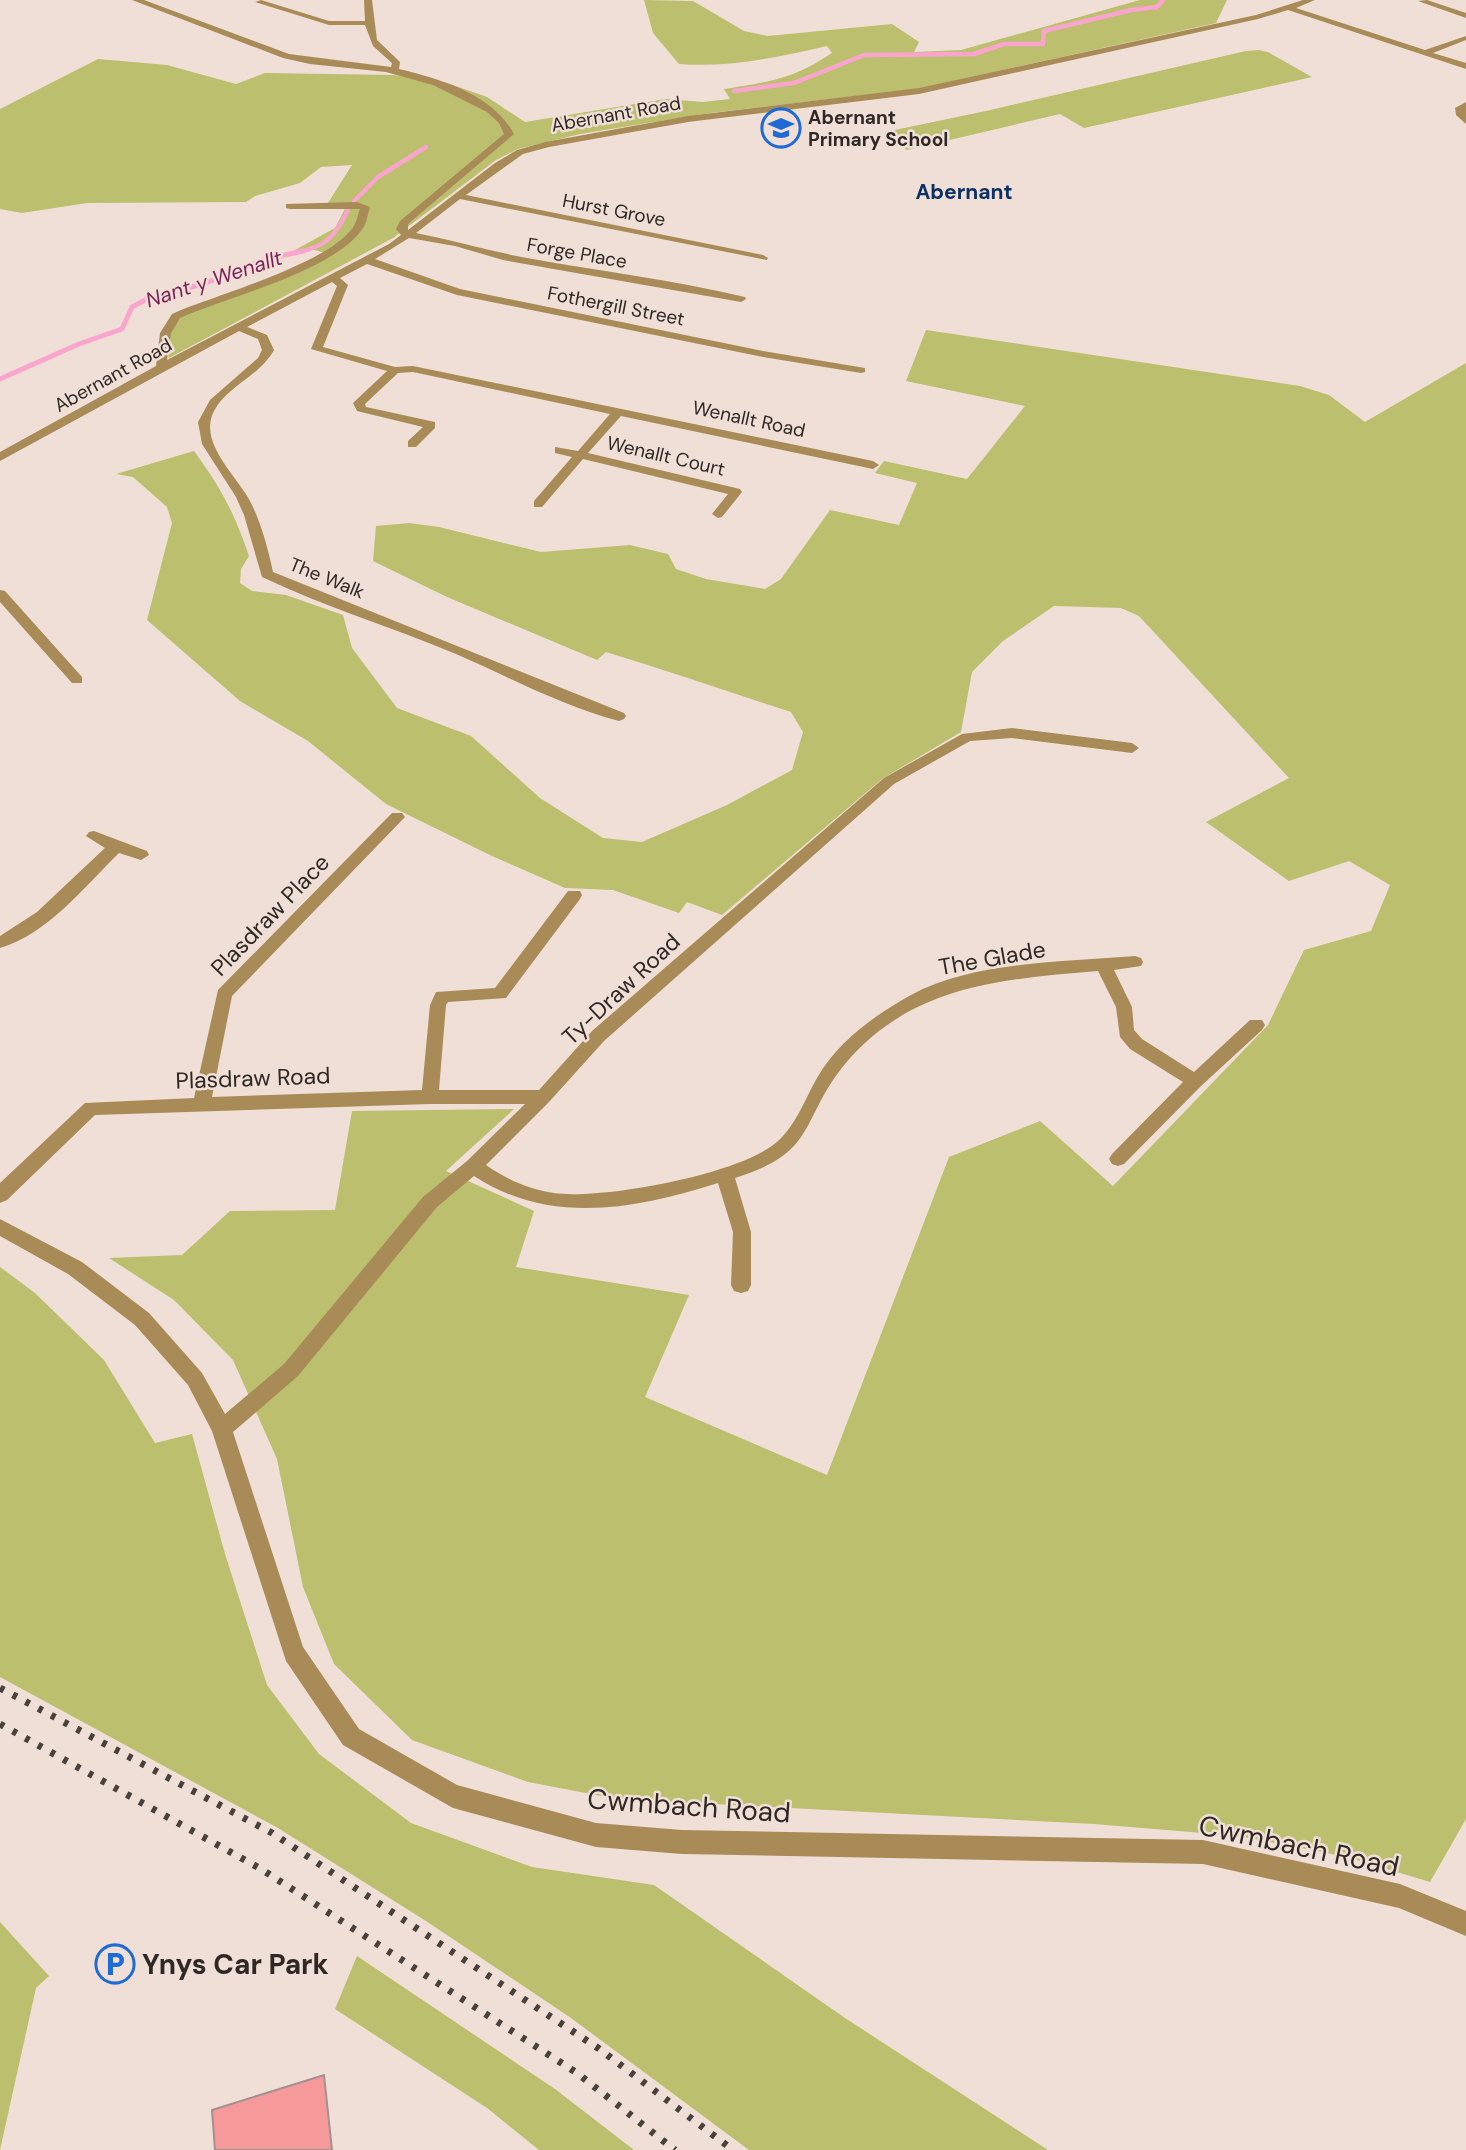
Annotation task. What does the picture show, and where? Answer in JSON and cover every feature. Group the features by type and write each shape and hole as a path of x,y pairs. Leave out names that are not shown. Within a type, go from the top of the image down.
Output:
{"street":[{"path":"136,0 286,56 394,70 479,101 507,126 509,134 404,223 401,229 408,235"},
{"path":"368,0 372,37 397,64 394,70"},
{"name":"Abernant Road","path":"0,457 238,327 368,260 408,235 498,165 520,152 548,144 717,115 919,91 1258,17 1311,0"},
{"path":"1422,1 1454,8 1466,16"},
{"path":"259,2 328,23 369,23"},
{"path":"1289,8 1466,66"},
{"path":"1427,52 1464,38"},
{"path":"1466,104 1460,108 1466,121"},
{"name":"Hurst Grove","path":"458,196 763,258"},
{"path":"162,368 166,326 176,316 313,262 352,235 365,211 365,207 356,205 290,206"},
{"name":"Forge Place","path":"408,235 456,243 503,257 741,299"},
{"name":"Fothergill Street","path":"368,260 457,292 763,354 861,370"},
{"name":"Wenallt Road","path":"332,277 343,285 317,349 395,370 413,369 873,465"},
{"name":"The Walk","path":"238,327 263,337 268,350 262,363 210,407 203,422 206,438 242,497 267,574 293,587 439,642 581,704 619,716"},
{"path":"395,370 359,403 361,409 431,425 412,444"},
{"path":"538,504 617,413"},
{"name":"Wenallt Court","path":"559,450 736,492 718,514"},
{"path":"0,594 77,680"},
{"name":"Ty-Draw Road","path":"222,1429 291,1370 430,1202 473,1166 598,1036 889,781 967,737 1012,733 1132,748"},
{"name":"Plasdraw Place","path":"202,1104 224,994 397,817"},
{"path":"94,836 141,855"},
{"path":"0,942 7,941 39,919 116,847"},
{"path":"429,1097 438,1005 442,996 500,994 574,895"},
{"name":"The Glade","path":"473,1166 499,1185 557,1201 612,1199 725,1176 782,1150 795,1134 830,1071 846,1053 887,1017 923,996 982,980 1135,962"},
{"path":"1104,966 1124,1007 1126,1032 1136,1044 1195,1081"},
{"path":"1118,1159 1195,1081 1256,1025"},
{"name":"Plasdraw Road","path":"0,1195 91,1108 429,1097 542,1097"},
{"path":"725,1176 742,1232 741,1285"},
{"name":"Cwmbach Road","path":"0,1227 75,1268 142,1319 195,1379 222,1429 294,1653 351,1737 453,1796 596,1835 670,1841 1203,1852 1400,1896 1466,1924"}],"green space":[{"path":"644,0 693,1 744,31 768,36 892,24 919,42 914,52 961,50 1140,0 1227,0 1216,23 916,89 710,113 580,134 518,149 496,160 393,238 169,358 169,336 180,317 330,254 314,250 295,250 335,228 348,203 328,203 352,165 321,167 300,183 255,196 246,202 87,203 22,213 0,209 0,109 98,59 167,65 236,84 265,73 394,75 444,82 487,97 525,122 666,99 703,102 730,99 724,89 781,78 805,69 832,53 827,46 735,63 679,64 653,33"},
{"path":"1246,51 1268,52 1312,77 1084,128 1060,114 907,150 885,132"},
{"path":"926,330 1300,386 1329,395 1365,422 1466,363 1466,1819 1430,1882 1347,1857 1239,1836 1094,1824 617,1799 528,1782 412,1740 334,1664 303,1587 277,1459 233,1360 174,1300 109,1258 182,1255 230,1211 335,1210 352,1111 514,1109 446,1171 534,1211 516,1267 689,1295 645,1397 827,1475 949,1157 1040,1121 1113,1186 1268,1025 1304,950 1371,931 1390,885 1349,861 1289,881 1206,822 1289,778 1139,616 1121,608 1054,606 1003,641 972,672 961,732 882,779 722,915 687,902 679,913 613,890 565,888 386,804 308,741 240,701 147,620 172,523 167,507 133,477 116,474 194,451 226,501 249,556 241,569 240,583 252,591 286,595 343,615 352,648 397,708 471,736 540,798 603,838 642,842 727,805 792,770 803,732 791,712 606,652 597,660 447,597 373,561 376,526 409,523 439,527 541,552 630,545 668,554 676,569 706,579 765,589 781,579 830,510 899,525 917,483 875,473 884,461 967,479 1025,406 906,381"},
{"path":"0,1267 35,1293 104,1360 155,1443 192,1434 225,1554 267,1685 319,1754 411,1823 532,1867 654,1885 845,2018 1048,2150 749,2150 571,2018 426,1921 278,1828 0,1677"},
{"path":"0,1922 49,1976 36,1988 0,2150"},
{"path":"357,1956 555,2089 634,2150 539,2150 487,2108 335,2009"}],"building":[{"path":"324,2075 332,2150 215,2150 212,2110"}],"waterway":[{"name":"Nant y Wenallt","path":"734,91 794,83 864,55 974,54 1004,44 1043,44 1044,31 1131,10 1157,7 1163,0"},
{"name":"Nant y Wenallt","path":"354,201 378,177 426,147"},
{"name":"Nant y Wenallt","path":"298,252 322,244 328,239 348,210"},
{"name":"Nant y Wenallt","path":"298,252 303,251"},
{"name":"Nant y Wenallt","path":"0,379 79,344 122,329 132,307 147,299 206,283 262,260 298,252"}],"railway":[{"path":"0,1688 272,1833 598,2048 733,2150"},
{"path":"0,1724 261,1869 577,2073 675,2150"}],"place":[{"name":"Abernant Primary School","path":"781,128"},
{"name":"Ynys Car Park","path":"115,1964"}],"district":[{"name":"Abernant","path":"964,192"}]}
